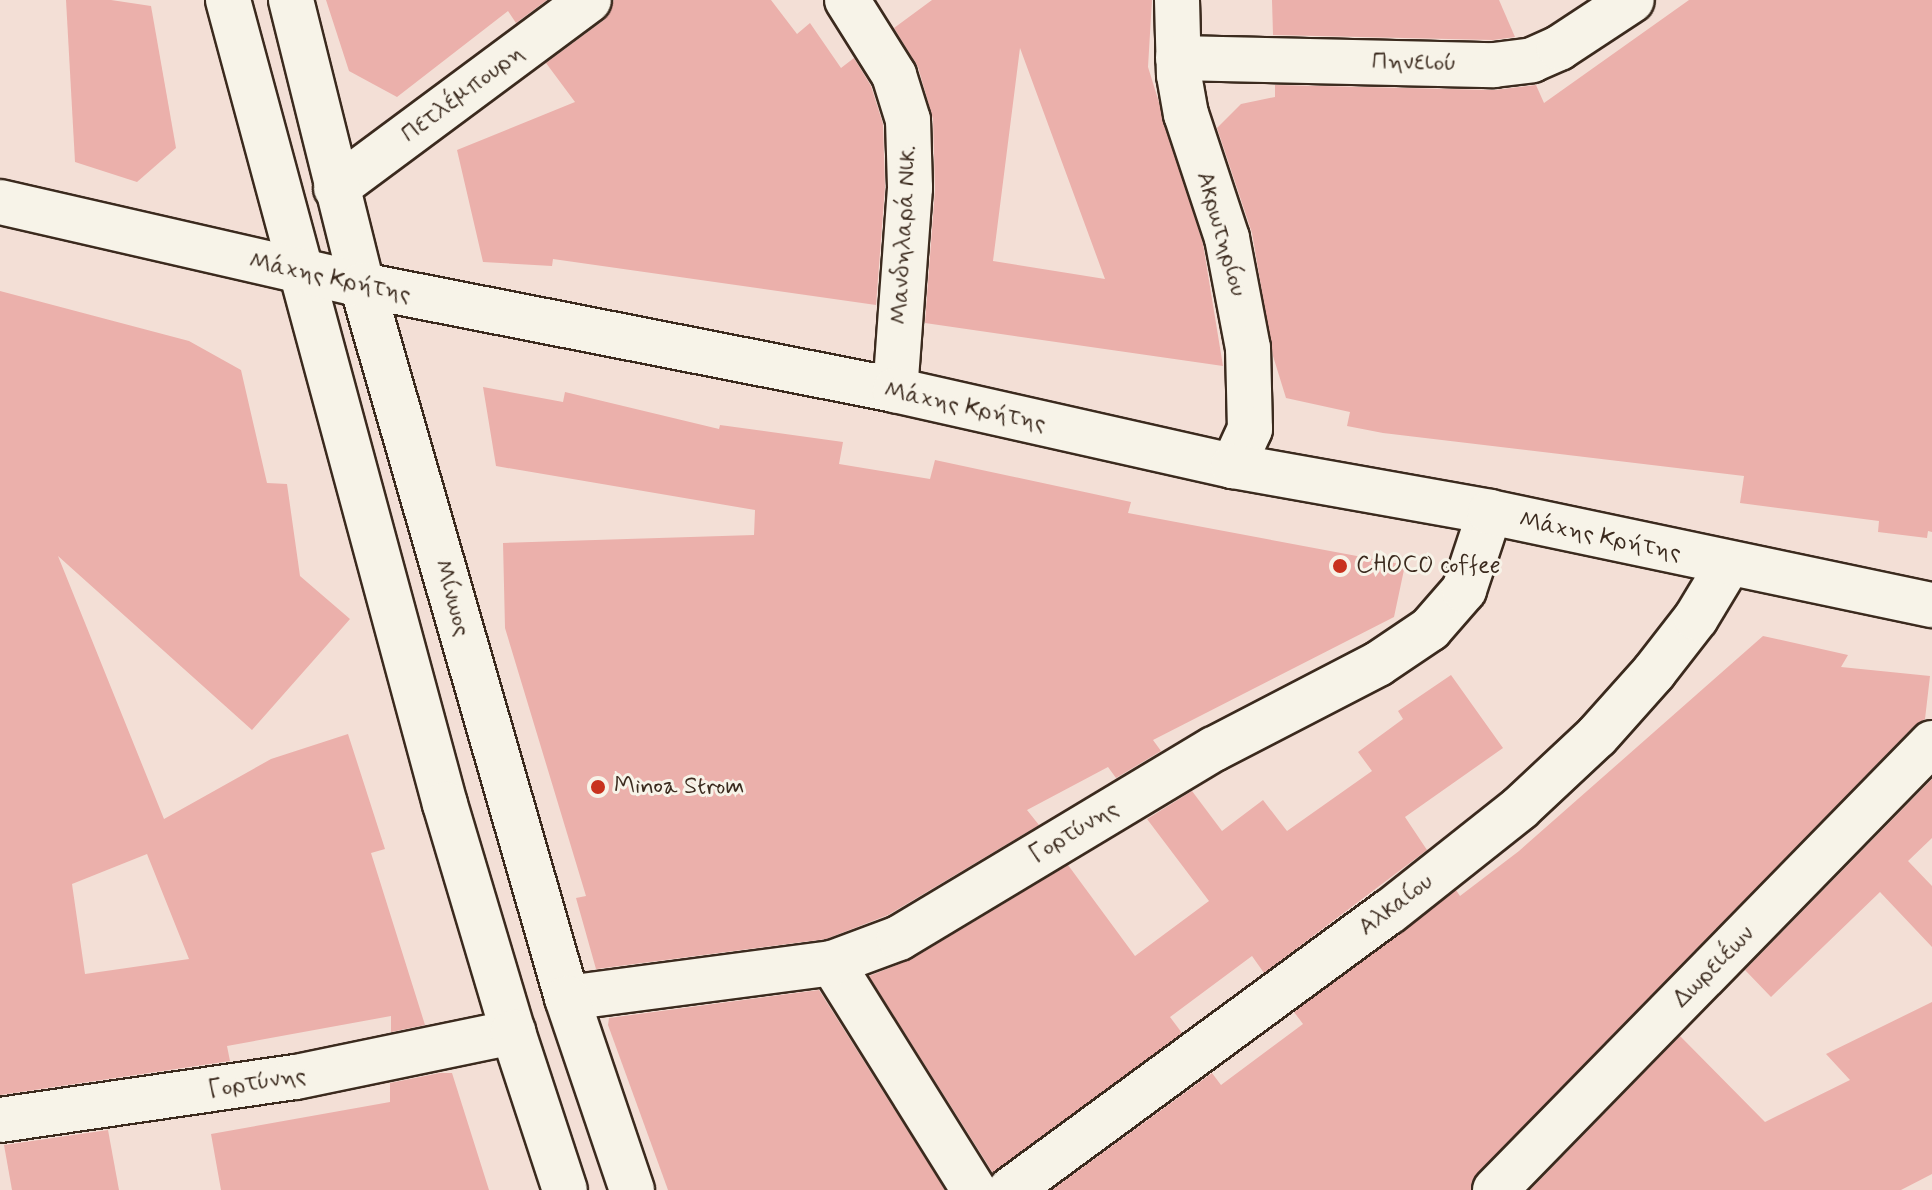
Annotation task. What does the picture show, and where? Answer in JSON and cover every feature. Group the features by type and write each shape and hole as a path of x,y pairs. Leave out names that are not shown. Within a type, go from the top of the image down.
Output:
{"street":[{"path":"228,0 445,804 513,1032 565,1190"},
{"name":"Μίνωος","path":"291,0 362,285 567,998 632,1190"},
{"name":"Πετλέμπουρη","path":"336,188 589,0"},
{"name":"Μανδηλαρά Νικ.","path":"847,0 894,75 908,120 910,188 895,390"},
{"name":"Ακρωτηρίου","path":"1177,0 1178,58 1192,139 1227,238 1247,336 1250,429 1233,466"},
{"name":"Πηνειού","path":"1178,58 1506,64 1532,60 1559,48 1632,0"},
{"name":"Μάχης Κρήτης","path":"0,202 362,285 895,390 1233,466 1490,512 1728,565 1932,605"},
{"name":"Γορτύνης","path":"567,998 832,963 899,938 1169,775 1378,664 1430,629 1464,590 1490,512"},
{"name":"Αλκαίου","path":"1010,1190 1389,912 1520,808 1626,705 1676,647 1728,565"},
{"name":"Δωρειέων","path":"1495,1190 1932,743"},
{"path":"832,963 974,1190"},
{"name":"Γορτύνης","path":"0,1120 296,1077 513,1032"}],"building":[{"path":"66,0 111,0 151,6 176,148 137,182 75,162"},
{"path":"326,0 547,0 516,23 508,11 397,97 349,71"},
{"path":"614,0 771,0 797,34 810,23 841,68 854,58 871,86 883,124 885,187 876,305 553,259 552,266 483,262 457,150 575,102 546,63 604,20"},
{"path":"932,0 1152,0 1148,67 1203,244 1223,366 925,323 935,190 933,119 918,67 894,28","holes":["1020,48 1105,279 993,261"]},
{"path":"1272,0 1499,0 1515,37 1493,40 1273,35"},
{"path":"1689,0 1932,0 1932,532 1928,531 1927,538 1878,532 1879,521 1740,503 1744,476 1383,433 1347,426 1350,412 1286,398 1273,356 1252,233 1217,128 1241,104 1275,97 1275,85 1494,90 1536,85 1544,103"},
{"path":"0,291 189,341 241,370 267,483 287,484 300,576 350,619 252,730 58,556 164,819 271,759 348,734 385,849 371,853 425,1025 391,1032 391,1016 227,1046 230,1061 0,1095","holes":["147,854 189,959 85,974 72,884"]},
{"path":"483,387 563,402 565,392 719,429 720,425 843,442 839,464 930,479 935,460 1131,502 1128,513 1405,565 1394,617 1153,740 1161,751 1116,778 1108,767 1027,810 1039,825 888,915 826,939 596,969 576,898 586,896 505,628 503,543 754,535 755,510 496,466"},
{"path":"1763,636 1848,655 1841,667 1930,676 1925,719 1914,726 1477,1173 1471,1190 1052,1190 1212,1073 1221,1085 1303,1024 1294,1012 1456,890 1460,896 1519,851"},
{"path":"1451,675 1503,748 1405,817 1427,850 1264,973 1252,956 1170,1017 1182,1033 993,1173 869,976 912,959 1068,865 1135,956 1209,901 1147,819 1192,791 1222,831 1263,800 1287,831 1372,771 1358,752 1403,719 1398,711"},
{"path":"1932,779 1932,838 1908,861 1932,886 1932,947 1880,892 1771,997 1745,970"},
{"path":"819,990 945,1190 668,1190 608,1025 609,1018"},
{"path":"1932,1002 1932,1174 1901,1190 1530,1190 1680,1036 1765,1122 1850,1080 1826,1054"},
{"path":"452,1073 489,1190 221,1190 211,1134 390,1102 390,1083"},
{"path":"108,1130 119,1190 12,1190 4,1145"}],"place":[{"name":"CHOCO coffee","path":"1340,566"},
{"name":"Minoa Strom","path":"598,787"}]}
